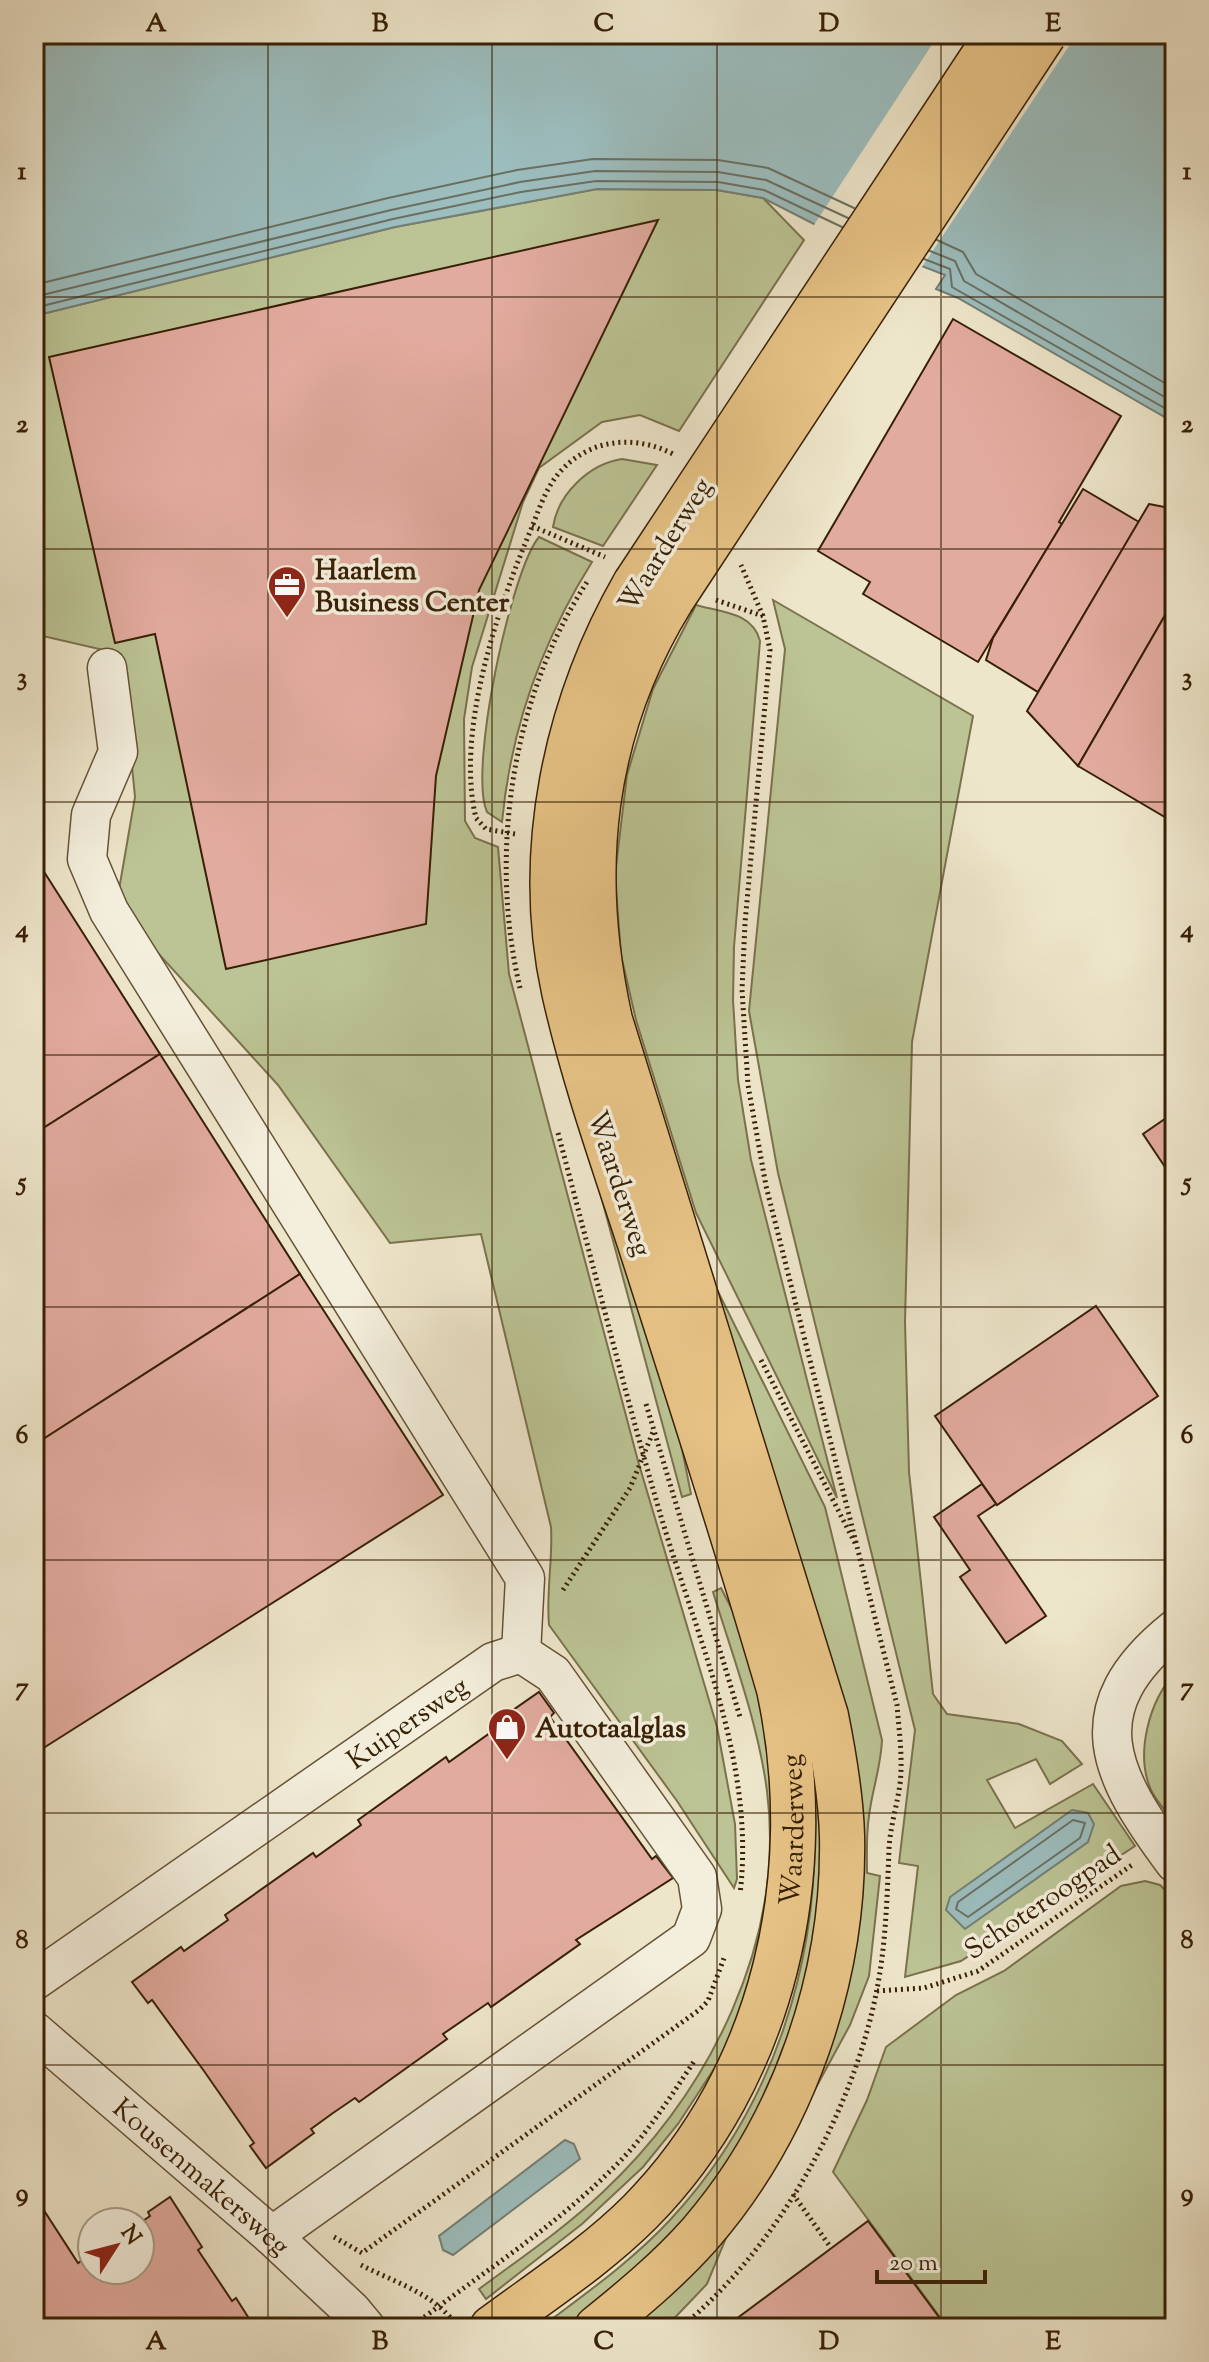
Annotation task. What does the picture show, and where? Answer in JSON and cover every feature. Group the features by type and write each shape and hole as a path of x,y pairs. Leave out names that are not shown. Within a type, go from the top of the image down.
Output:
{"main road":[{"name":"Waarderweg","path":"597,2328 660,2275 700,2234 736,2187 768,2135 799,2067 822,2001 835,1935 842,1866 839,1796 826,1716 610,1020 592,902 593,837 606,758 639,658 653,587 998,34"},
{"name":"Waarderweg","path":"492,2328 623,2229 662,2187 705,2129 740,2064 770,1991 787,1922 792,1880 792,1770 779,1689 586,1073 558,956 553,862 566,759 598,657 653,587 1044,34"}],"street":[{"path":"107,668 118,752 91,815 87,859 109,911 525,1578 521,1653 553,1674 697,1877 702,1909 691,1938 285,2227"},
{"path":"1168,1853 1125,1791 1113,1756 1114,1713 1121,1692 1144,1657 1175,1629"},
{"name":"Kuipersweg","path":"34,1981 493,1662 521,1653"},
{"name":"Kousenmakersweg","path":"34,2031 285,2227 366,2328"}],"path":[{"path":"524,835 486,829 476,818 473,797 474,729 480,683 495,624 532,526 558,473 589,449 621,441 647,443 683,461"},
{"path":"532,526 596,553"},
{"path":"738,559 763,616 770,650 756,787 742,990 748,1085 766,1186 860,1551"},
{"path":"522,996 507,900 507,833 520,747 535,695 562,627 653,587 763,616"},
{"path":"554,1118 644,1456 735,1765 743,1831 739,1901"},
{"path":"754,1347 860,1551"},
{"path":"562,1593 623,1499 653,1431"},
{"name":"Schoteroogpad","path":"860,1551 897,1705 901,1747 877,1991 924,1988 978,1971 1168,1853"},
{"path":"285,2227 362,2253 699,2010 708,2001 726,1955"},
{"path":"410,2328 558,2217 603,2178 640,2138 696,2058"},
{"path":"793,2194 829,2245"},
{"path":"440,2304 458,2328"},
{"path":"297,2328 307,2320"}],"green space":[{"path":"597,189 717,190 763,198 804,240 679,431 640,415 602,422 539,468 523,502 472,667 464,719 465,821 475,838 498,847 509,974 638,1461 717,1727 735,1824 737,1879 734,1888 677,1801 549,1625 551,1527 481,1234 390,1243 278,1085 116,907 135,797 121,654 34,634 34,316 395,227"},
{"path":"622,459 657,465 603,546 553,527 561,503 577,482 598,467"},
{"path":"539,537 592,562 558,623 531,687 513,753 502,822 487,812 483,790 488,716 495,672 516,588"},
{"path":"773,600 973,716 912,1042 905,1322 909,1472 933,1694 947,1714 1019,1724 1062,1741 1082,1764 1050,1784 1036,1759 987,1780 1015,1828 1093,1784 1135,1846 961,1961 905,1977 918,1866 899,1863 915,1730 778,1173 749,1011 785,649"},
{"path":"696,605 743,619 756,631 760,641 734,947 733,1000 738,1080 751,1160 837,1498 696,1213 636,1020 621,955 615,875 627,775 653,689"},
{"path":"578,682 668,1379 691,1494 682,1497 559,1040"},
{"path":"584,828 831,1824 807,2012 712,2200 577,2328 540,2328 608,2277 670,2220 706,2176 737,2130 763,2080 784,2029 799,1975 809,1920 814,1864 814,1808"},
{"path":"685,1225 825,1507 882,1740 870,1806 867,1844 867,1873 880,1876 869,1976 850,2025 800,2117 733,2221 707,2284 665,2328 615,2328 701,2251 852,1890"},
{"path":"721,1588 744,1633 783,1803 744,2023 678,2124 643,2167 582,2224 486,2299 479,2289 588,2205 642,2152 707,2060 732,2010 752,1957 764,1903 770,1847 767,1791 751,1715 713,1592"},
{"path":"1175,1673 1175,1739 1171,1743 1172,1770 1175,1770 1173,1821 1151,1790 1144,1760 1147,1728 1152,1713"},
{"path":"1145,1881 1160,1885 1175,1900 1175,2328 948,2328 833,2172 867,2100 886,2047 956,1995 1004,1971 1121,1886"}],"water":[{"path":"34,34 1175,34 1175,423 958,298 936,289 945,275 814,224 763,198 717,190 597,189 395,227 34,316"},
{"path":"1072,1810 1088,1813 1094,1824 1088,1842 965,1929 946,1910 950,1897"},
{"path":"565,2140 574,2144 580,2159 453,2255 443,2250 439,2236"}],"pier":[{"path":"939,34 1077,34 920,270 812,228"}],"building":[{"path":"658,220 479,590 436,776 426,924 226,969 155,634 115,643 49,357"},
{"path":"953,319 1121,416 1059,522 1062,524 978,662 863,594 870,582 818,551"},
{"path":"1083,489 1139,522 1038,692 986,660 993,638"},
{"path":"1149,504 1175,509 1175,598 1078,766 1027,711"},
{"path":"1175,598 1175,823 1078,766"},
{"path":"34,856 160,1054 34,1134"},
{"path":"160,1054 300,1274 34,1445 34,1134"},
{"path":"1175,1112 1175,1182 1143,1134"},
{"path":"300,1274 443,1495 34,1754 34,1445"},
{"path":"1096,1306 1158,1396 997,1505 935,1416"},
{"path":"982,1484 996,1504 978,1516 1046,1616 1006,1643 960,1577 970,1570 934,1517"},
{"path":"539,1692 554,1713 550,1717 652,1859 656,1856 673,1878 576,1940 580,1944 491,2007 488,2003 443,2034 447,2039 359,2102 355,2098 333,2113 311,2129 314,2133 266,2168 250,2146 254,2143 204,2071 152,2000 148,2003 132,1982 181,1947 184,1951 228,1920 225,1915 313,1853 316,1857 361,1825 358,1820 446,1757 449,1762 494,1730 490,1726"},
{"path":"34,2195 76,2260 76,2286 156,2286 156,2207 170,2197 202,2247 198,2250 232,2301 236,2298 255,2328 34,2328"},
{"path":"868,2221 947,2328 724,2328"}],"place":[{"name":"Haarlem Business Center","path":"287,619"},
{"name":"Autotaalglas","path":"507,1761"}]}
